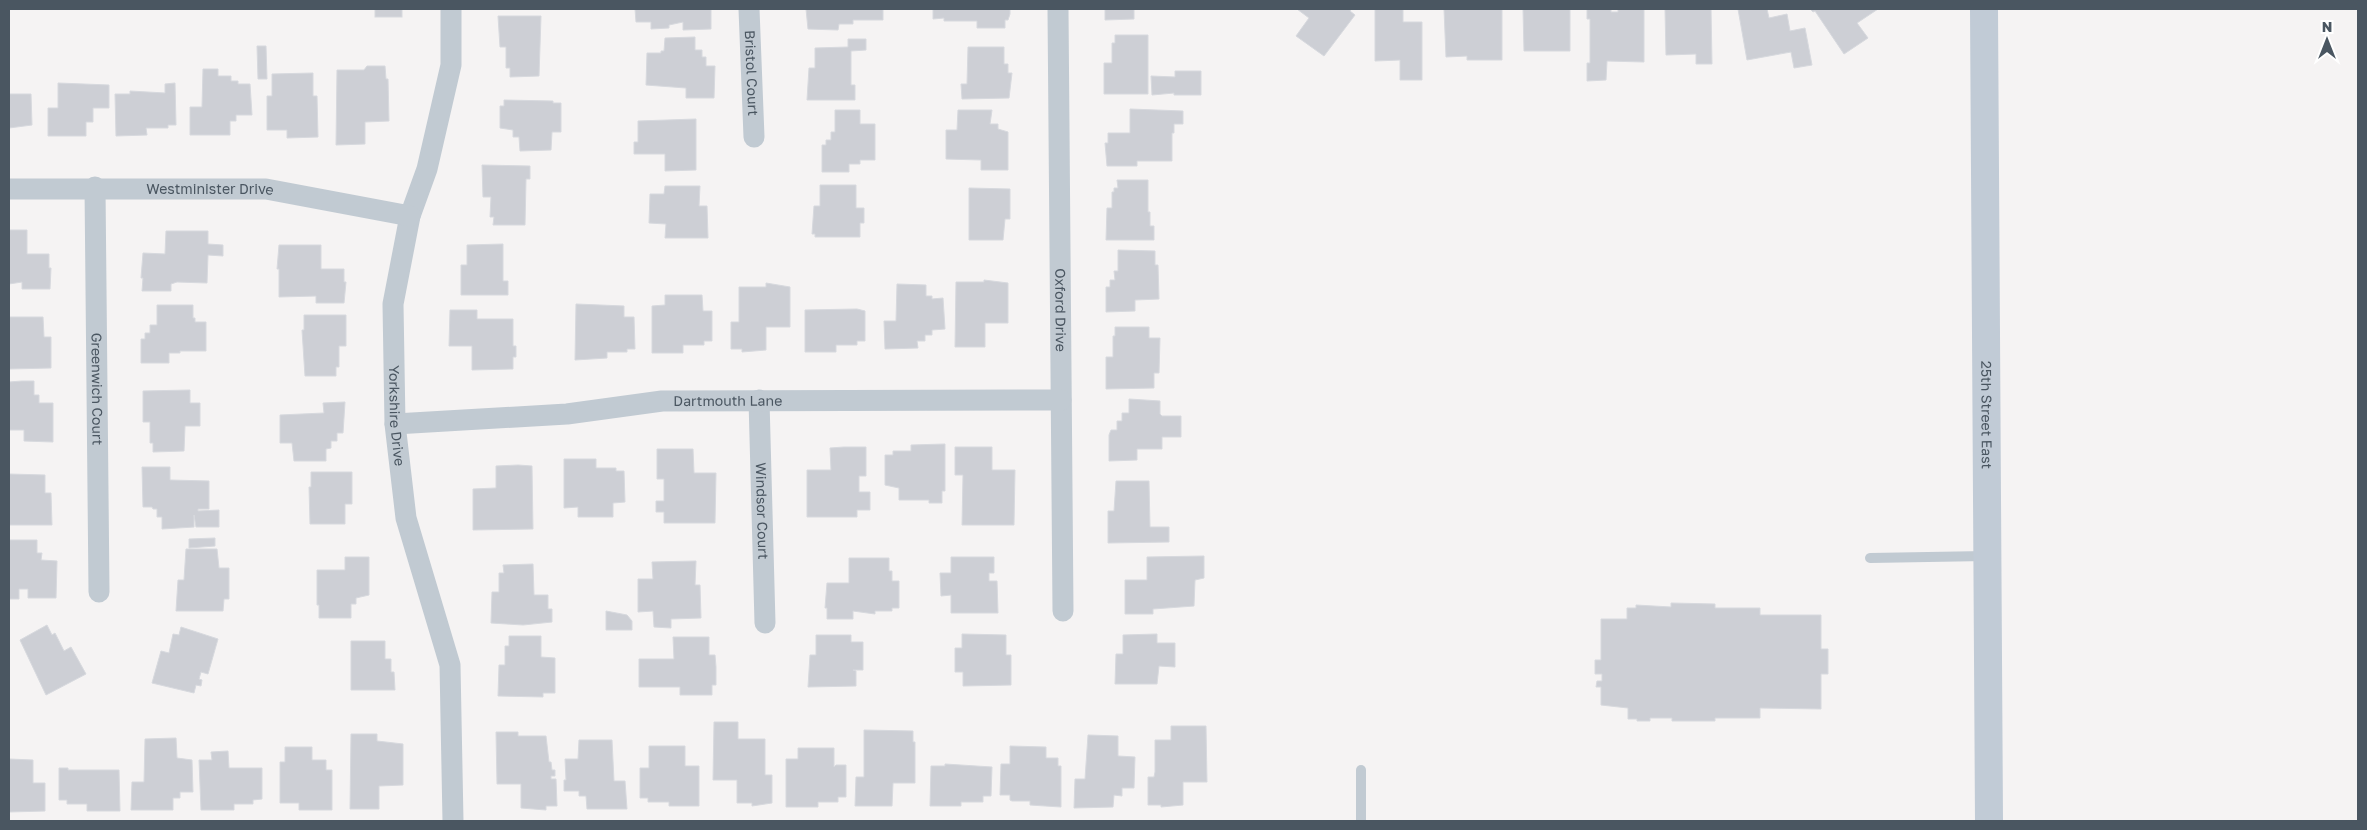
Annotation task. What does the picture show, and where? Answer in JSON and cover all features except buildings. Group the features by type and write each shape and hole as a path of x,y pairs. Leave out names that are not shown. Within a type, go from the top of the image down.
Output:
{"main road":[{"name":"25th Street East","path":"1984,9 1989,821"}],"street":[{"name":"Yorkshire Drive","path":"451,9 451,65 427,169 410,216 393,304 395,424 406,518 450,665 453,821"},
{"name":"Bristol Court","path":"749,9 754,137"},
{"name":"Oxford Drive","path":"1058,9 1063,612"},
{"name":"Greenwich Court","path":"95,187 99,592"},
{"name":"Westminister Drive","path":"9,188 266,189 410,216"},
{"name":"Windsor Court","path":"759,400 766,623"},
{"name":"Dartmouth Lane","path":"395,424 568,414 662,401 1061,400"}],"lane":[{"path":"1870,558 1987,556"},
{"path":"1361,770 1361,821"}]}
